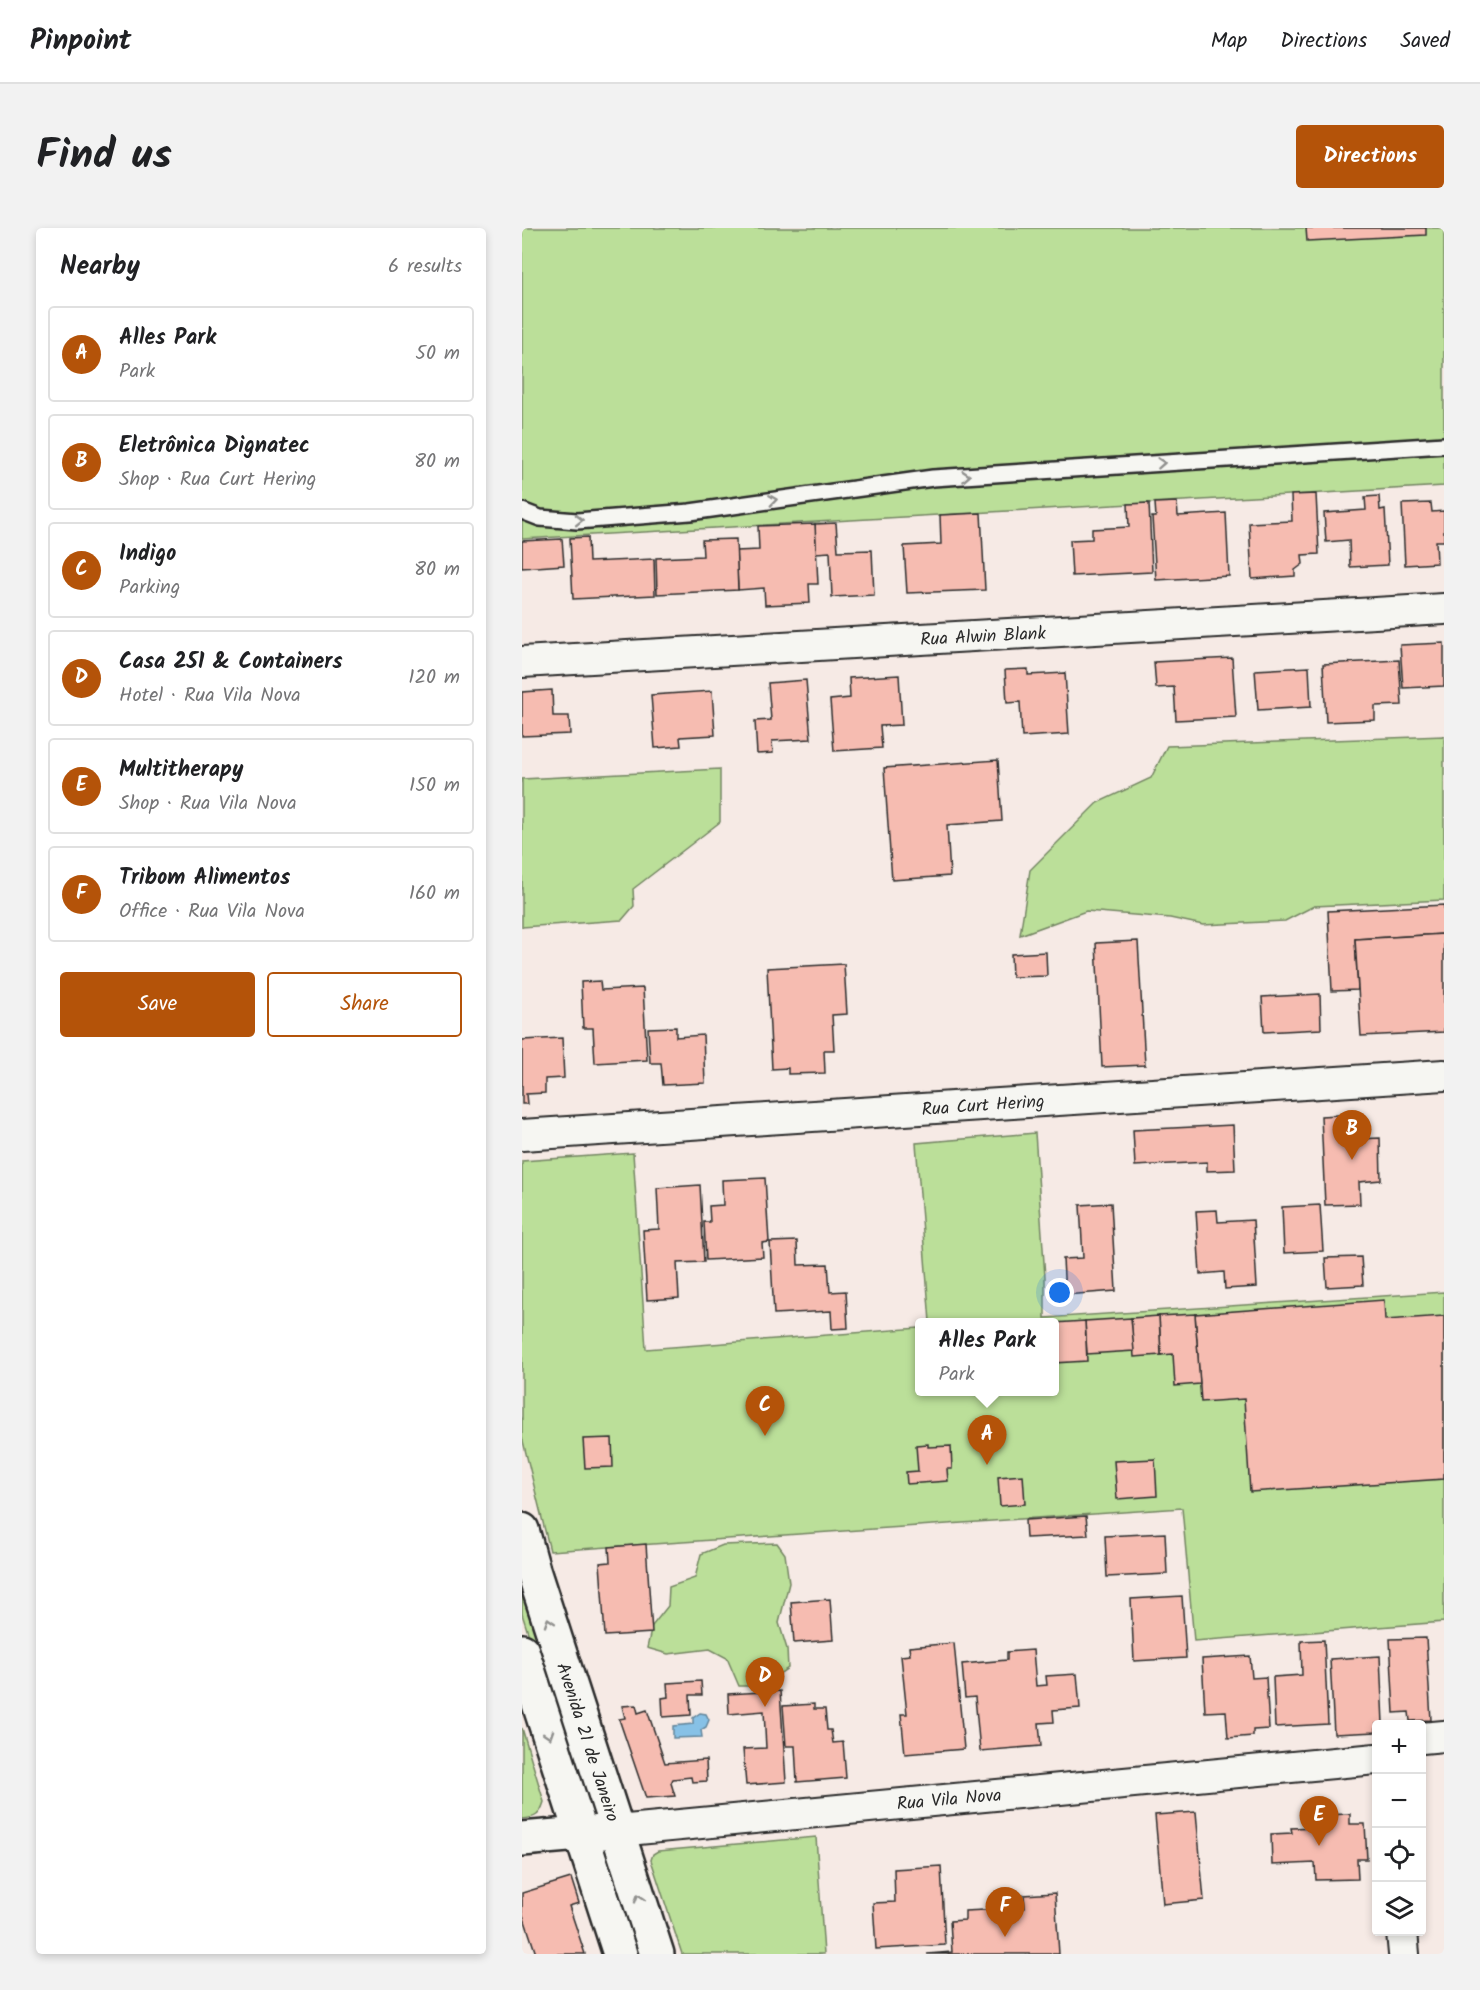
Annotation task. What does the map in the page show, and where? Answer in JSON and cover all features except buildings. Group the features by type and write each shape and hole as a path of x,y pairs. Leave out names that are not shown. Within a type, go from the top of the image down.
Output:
{"main road":[{"name":"Avenida 21 de Janeiro","path":"522,1530 536,1581 657,1954"},
{"name":"Avenida 21 de Janeiro","path":"522,1651 620,1954"},
{"name":"Rua Vila Nova","path":"522,1839 617,1831"}],"street":[{"name":"Rua Alwin Blank","path":"522,662 1444,609"},
{"name":"Rua Curt Hering","path":"522,1135 1444,1075"},
{"path":"1426,1738 1444,1736"},
{"name":"Rua Vila Nova","path":"617,1831 1372,1759"},
{"path":"1402,1936 1404,1954"}],"lane":[{"path":"522,511 540,518 577,521 690,512 933,478 1444,445"}],"green space":[{"path":"522,228 1444,228 1444,486 522,539"},
{"path":"1444,736 1444,900 1314,906 1285,921 1203,925 1170,918 1086,911 1020,935 1030,870 1097,803 1151,778 1167,746"},
{"path":"720,769 720,822 633,889 634,906 622,920 522,927 522,779"},
{"path":"1035,1133 1045,1277 1045,1318 930,1318 916,1143"},
{"path":"633,1153 646,1349 915,1328 915,1396 1059,1396 1059,1318 1045,1318 1444,1292 1444,1622 1194,1641 1182,1508 550,1551 522,1437 522,1161"},
{"path":"777,1543 785,1554 789,1583 779,1623 787,1649 788,1668 761,1686 739,1686 727,1658 710,1649 668,1654 647,1648 652,1626 668,1606 669,1587 695,1578 701,1554 723,1545"},
{"path":"522,1586 593,1803 583,1806 522,1614"},
{"path":"522,1728 544,1802 537,1815 522,1819"},
{"path":"816,1837 824,1954 682,1954 651,1860 653,1854 658,1851"},
{"path":"623,1890 644,1954 633,1954 614,1893"}],"water":[{"path":"700,1713 706,1714 709,1720 706,1727 701,1730 702,1737 673,1738 673,1726 693,1724 693,1718"}],"place":[{"name":"Eletrônica Dignatec","path":"1352,1160"},
{"name":"Indigo","path":"765,1436"},
{"name":"Alles Park","path":"987,1465"},
{"name":"Casa 251 & Containers","path":"765,1707"},
{"name":"Multitherapy","path":"1319,1846"},
{"name":"Tribom Alimentos","path":"1005,1937"}]}
